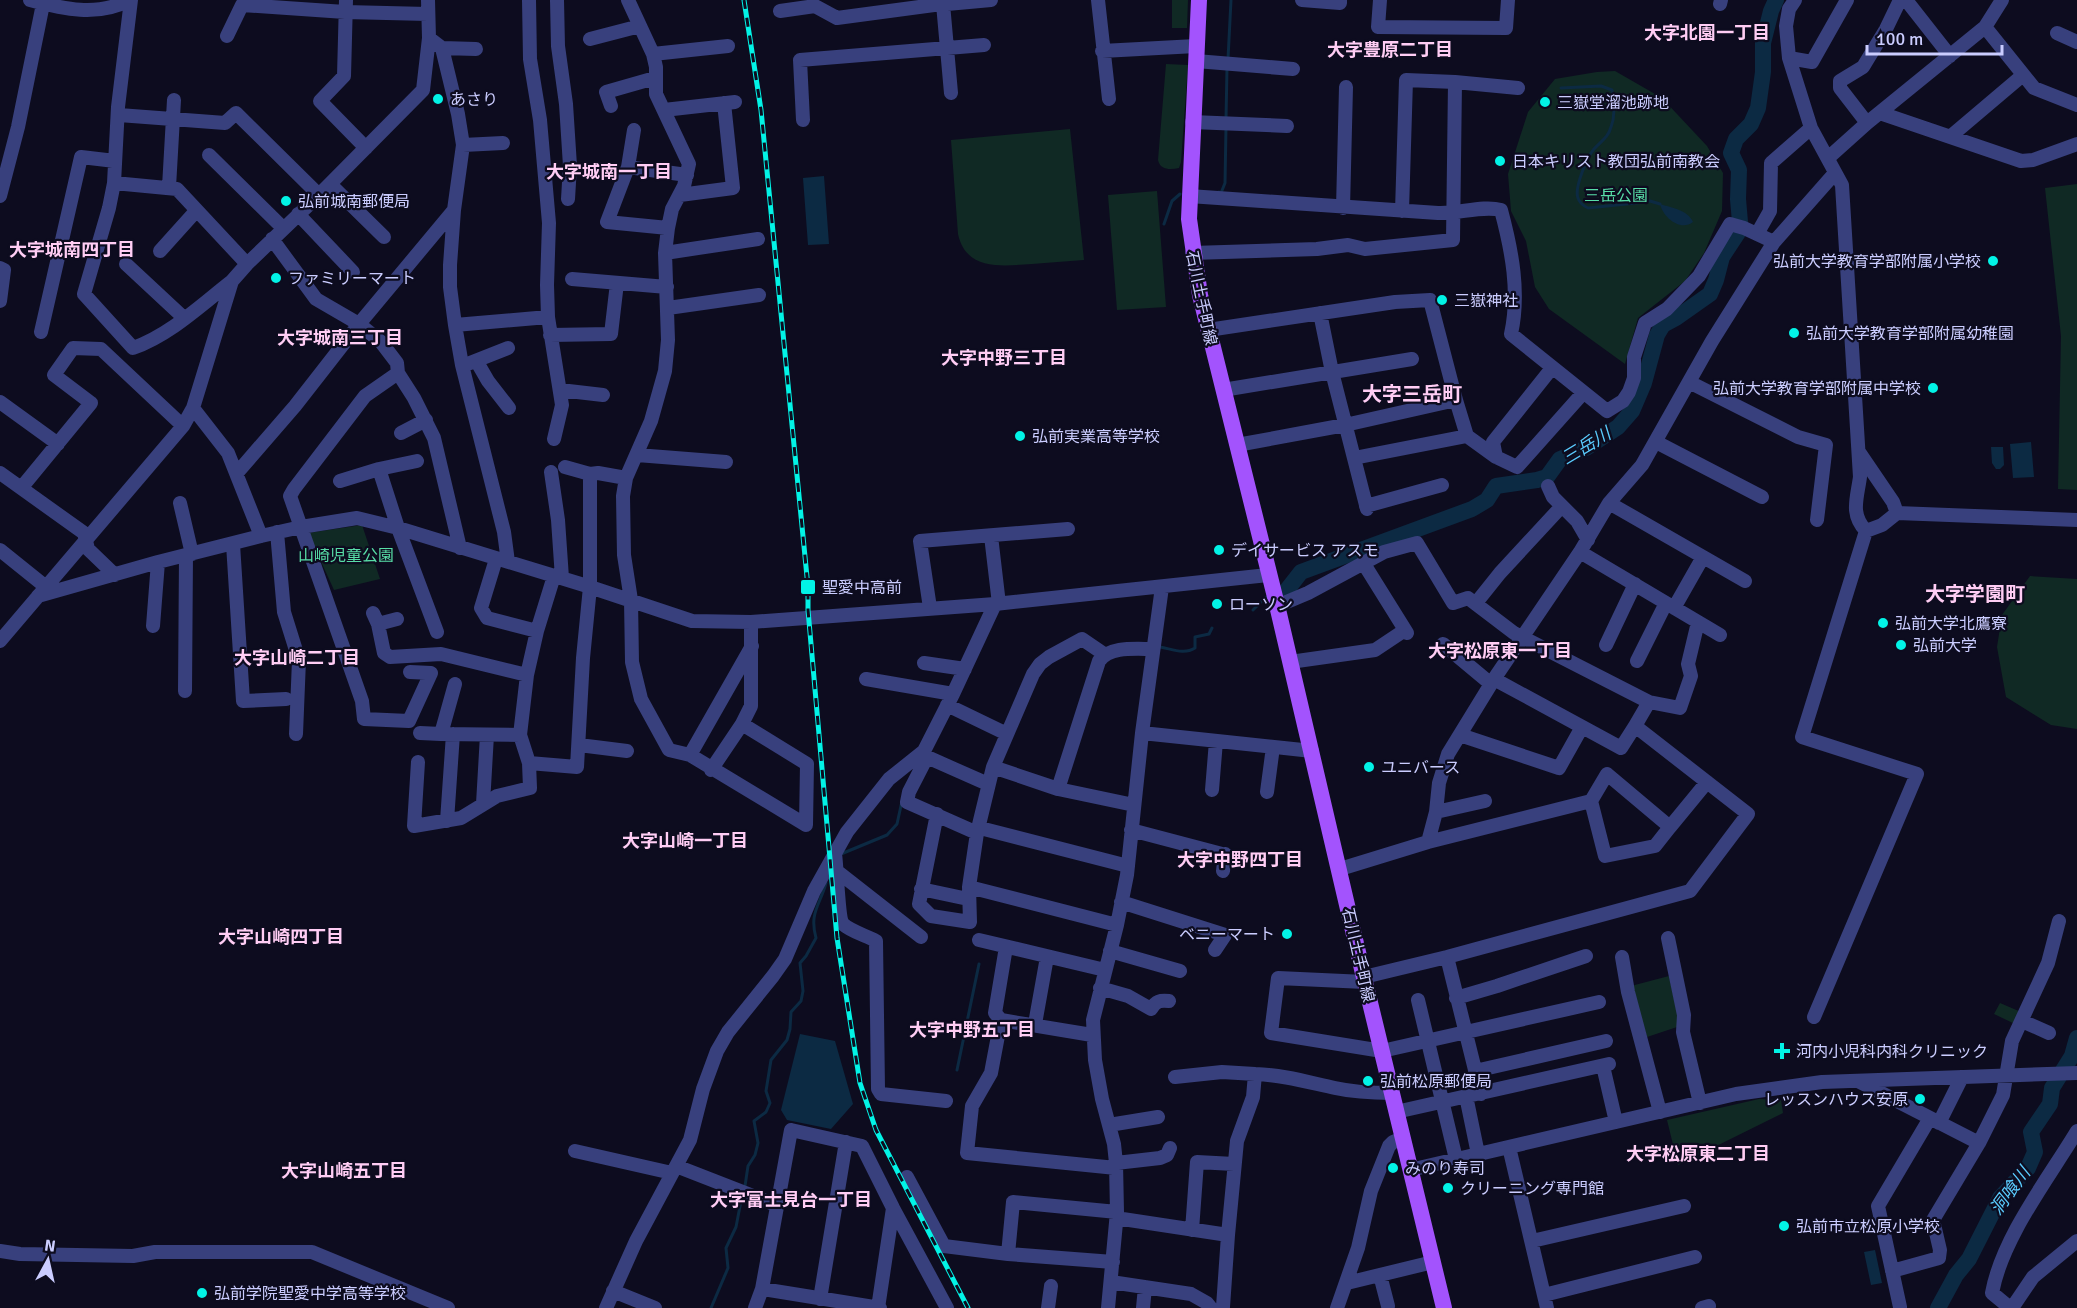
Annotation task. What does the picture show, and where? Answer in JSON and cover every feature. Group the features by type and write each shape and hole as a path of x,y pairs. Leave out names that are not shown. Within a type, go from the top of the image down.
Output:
{"main road":[{"name":"石川土手町線","path":"1199,0 1189,196 1192,253 1208,330 1274,593 1364,980 1444,1308"}],"street":[{"path":"0,196 18,127 37,2 82,10 102,10 116,7 130,0"},
{"path":"130,0 118,107 114,183 84,294 133,348"},
{"path":"529,0 530,59 540,120 549,223 548,317 562,405 554,439"},
{"path":"557,0 558,46 566,104 570,166 568,199"},
{"path":"628,0 653,54 656,94 689,164 680,195 672,209 665,253 668,308 665,371 653,413 626,478 623,496 624,555 631,600 632,662 641,699 669,750 690,755 711,770 806,825 807,764 742,724"},
{"path":"780,11 815,6 837,18 937,3 991,0"},
{"path":"1098,0 1109,99"},
{"path":"1302,0 1340,3 1340,0"},
{"path":"1380,0 1378,27 1506,28 1508,0"},
{"path":"1795,0 1786,26 1786,43 1811,128 1842,186 1860,477 1855,515 1866,531"},
{"path":"1790,58 1812,62 1847,0"},
{"path":"1867,123 1840,88 1840,81 1863,67 1887,29 1900,0"},
{"path":"1906,0 1950,56"},
{"path":"1828,158 1867,123 1985,27 2002,0"},
{"path":"937,3 947,47 951,93"},
{"path":"22,488 91,403 54,375 73,348 133,348 150,342 184,318 232,281 246,264 319,195 423,90 429,38 428,7 242,5 227,36"},
{"path":"346,6 344,76 320,101 366,148"},
{"path":"591,39 640,26"},
{"path":"1985,27 2034,88 2077,105"},
{"path":"2057,33 2077,42"},
{"path":"429,38 442,48 476,49"},
{"path":"803,120 800,60 984,45"},
{"path":"653,54 728,46"},
{"path":"442,48 456,103 463,145 454,210 450,276 455,325 462,365 504,532 502,561 481,608 487,618 537,631"},
{"path":"1102,51 1196,53 1293,69"},
{"path":"1951,136 2023,75"},
{"path":"611,106 606,92 656,78"},
{"path":"1402,211 1406,80 1518,88"},
{"path":"1192,253 1317,249 1348,245 1365,249 1453,240 1455,82"},
{"path":"1343,208 1346,87"},
{"path":"169,187 174,100"},
{"path":"663,110 730,102 733,188 680,195"},
{"path":"119,115 225,123 236,113 319,195"},
{"path":"1880,113 2021,161 2033,160 2077,144"},
{"path":"1192,122 1287,126"},
{"path":"1757,234 1770,211 1771,163 1811,128"},
{"path":"634,130 628,167 607,222 668,228"},
{"path":"463,145 503,143"},
{"path":"209,155 284,228"},
{"path":"41,332 81,157 115,161"},
{"path":"628,167 687,175"},
{"path":"1428,842 1436,812 1439,783 1448,754 1584,546 1609,503 1642,465 1689,382 1774,242 1835,173"},
{"path":"114,183 177,189 246,264"},
{"path":"330,184 384,237"},
{"path":"1189,196 1454,214 1492,208 1501,210 1516,297 1516,314 1511,334 1607,411 1623,401 1634,378 1634,357 1645,323 1667,309 1699,276 1730,225 1744,228 1774,242"},
{"path":"160,251 196,210"},
{"path":"237,473 295,406 359,324 454,210"},
{"path":"298,214 353,272"},
{"path":"272,239 316,299 359,324 381,342 397,363 398,373 414,398 434,438 460,548"},
{"path":"665,253 758,239"},
{"path":"126,264 184,318"},
{"path":"0,268 4,270 0,301"},
{"path":"572,279 666,287"},
{"path":"0,641 183,426 193,408 232,281"},
{"path":"550,335 611,334 617,283"},
{"path":"668,308 759,295"},
{"path":"1208,330 1395,302 1430,300 1467,436 1496,457 1517,466 1584,393"},
{"path":"1320,313 1332,372 1367,507 1442,485"},
{"path":"455,325 548,317"},
{"path":"462,365 477,362 508,348"},
{"path":"101,349 183,426"},
{"path":"1223,390 1412,359"},
{"path":"477,362 488,381 509,408"},
{"path":"1496,457 1494,442 1552,368"},
{"path":"398,373 365,396 290,496 358,690 364,719 409,721 431,673 410,672"},
{"path":"1689,382 1798,437 1826,445 1817,520"},
{"path":"560,390 603,395"},
{"path":"1237,445 1345,425 1456,400"},
{"path":"0,402 58,444"},
{"path":"193,408 228,453 261,536"},
{"path":"400,433 426,420"},
{"path":"1354,458 1467,436"},
{"path":"1656,442 1762,497"},
{"path":"1858,450 1893,502 1897,513"},
{"path":"637,454 726,462"},
{"path":"340,481 379,469 417,461"},
{"path":"564,467 590,474 598,473 626,478"},
{"path":"379,469 398,528 442,636 441,654"},
{"path":"0,472 84,533 88,549 116,575"},
{"path":"418,762 414,826 461,818 497,796 530,788 529,762 520,735 527,675 537,631 558,577 558,520 551,472"},
{"path":"529,762 577,767 583,658 590,587 590,474"},
{"path":"1548,486 1553,497 1577,521 1584,546 1635,584 1720,635"},
{"path":"180,503 189,554 185,691"},
{"path":"1609,503 1745,581"},
{"path":"1476,603 1500,573 1562,506"},
{"path":"1866,531 1882,525 1897,513 2077,520"},
{"path":"42,591 116,575 277,532 357,518 398,528 558,577 692,621 751,621 997,604 1162,587 1274,593 1308,592 1384,552 1417,543 1453,603 1467,598 1514,633 1649,702 1680,708 1691,676 1688,664 1698,622"},
{"path":"930,608 920,542 1068,528"},
{"path":"1814,1017 1917,774 1802,737 1866,531"},
{"path":"277,532 284,612 299,660 296,734"},
{"path":"991,536 997,604 950,700 909,792 907,802 979,830 1128,866"},
{"path":"233,544 243,701 286,699"},
{"path":"0,550 42,591"},
{"path":"1637,661 1670,605 1703,557"},
{"path":"153,626 158,562"},
{"path":"1290,662 1375,650 1406,632 1364,564"},
{"path":"1606,645 1635,584"},
{"path":"1108,1308 1117,1215 1116,1166 1110,1125 1102,1099 1092,1035 1093,1020 1117,925 1128,866 1142,733 1162,587"},
{"path":"397,619 376,619 384,653 390,657 441,654 527,675"},
{"path":"711,770 742,724 751,706 751,621"},
{"path":"937,814 919,903 931,916 970,922 968,893 988,784 993,767 1033,674 1049,657 1082,639 1104,654"},
{"path":"1443,644 1493,682 1621,748 1649,702"},
{"path":"690,755 752,646"},
{"path":"1058,789 1099,661 1104,654 1127,648 1153,649"},
{"path":"924,663 965,669"},
{"path":"866,679 950,700 1007,734"},
{"path":"447,821 447,734 455,684"},
{"path":"1599,1002 1382,1051 1271,1033 1278,978 1364,980 1690,891 1748,814 1635,726"},
{"path":"1460,735 1559,768 1582,727"},
{"path":"420,733 520,735"},
{"path":"1142,733 1312,751"},
{"path":"483,804 486,735"},
{"path":"1212,790 1216,741"},
{"path":"579,745 627,751"},
{"path":"1267,792 1273,747"},
{"path":"926,754 988,784"},
{"path":"606,1308 636,1242 690,1140 703,1089 717,1051 728,1032 785,959 814,891 848,832 889,779 926,754"},
{"path":"993,767 1058,789 1134,805"},
{"path":"1670,827 1607,774 1591,801 1605,856 1655,846 1707,782"},
{"path":"1436,812 1485,801"},
{"path":"1340,869 1428,842 1591,801"},
{"path":"1131,830 1241,859"},
{"path":"835,854 838,872 839,918 843,924 876,941 878,1089 880,1094 946,1101"},
{"path":"1223,871 1225,855"},
{"path":"838,872 921,937"},
{"path":"921,889 968,893 1117,925"},
{"path":"1121,902 1225,935 1215,950"},
{"path":"1892,1271 1939,1258 1940,1251 1933,1220 1979,1143 2003,1095 2013,1041 2048,963 2059,921"},
{"path":"1668,938 1684,1015 1683,1032 1700,1103"},
{"path":"980,940 1105,970"},
{"path":"1006,947 995,1013 1001,1020 1092,1035"},
{"path":"1110,951 1180,971"},
{"path":"1456,998 1586,956"},
{"path":"1035,1024 1047,957"},
{"path":"1447,957 1481,1094"},
{"path":"1622,957 1628,992 1660,1112"},
{"path":"1100,988 1128,996 1151,1009 1161,1000 1169,1001"},
{"path":"1418,1000 1456,1159"},
{"path":"1001,1020 991,1073 972,1106 967,1153 1116,1166 1160,1158 1167,1155 1170,1148"},
{"path":"2022,1021 2049,1033"},
{"path":"1475,1071 1606,1041"},
{"path":"1396,1112 1606,1065 1616,1122"},
{"path":"1175,1077 1222,1072 1287,1076 1357,1091 1392,1093"},
{"path":"1410,1170 1700,1103 1784,1086 1857,1080 2077,1073"},
{"path":"1111,1282 1191,1294 1217,1307 1228,1234 1237,1141 1253,1097 1255,1074"},
{"path":"1900,1307 1878,1206 1962,1077"},
{"path":"1857,1080 1979,1143"},
{"path":"1466,1096 1478,1154"},
{"path":"1110,1125 1158,1117"},
{"path":"755,1308 762,1289 791,1130 862,1146 893,1209 947,1308"},
{"path":"1337,1308 1358,1248 1371,1191 1389,1146 1403,1138"},
{"path":"2075,1140 2038,1192 2013,1238 1995,1279 1992,1293 2011,1308 2033,1277 2077,1241"},
{"path":"820,1299 846,1142"},
{"path":"1509,1147 1546,1301 1695,1257"},
{"path":"575,1151 674,1169 776,1205"},
{"path":"1192,1230 1197,1161 1234,1164"},
{"path":"907,1177 944,1246 1008,1254 1113,1262"},
{"path":"1008,1254 1013,1202 1117,1215 1192,1230 1228,1234"},
{"path":"1532,1241 1684,1206"},
{"path":"762,1289 802,1302 820,1299 879,1308 893,1209"},
{"path":"0,1251 20,1254 133,1256 155,1252 312,1252 448,1308"},
{"path":"1347,1283 1433,1262"},
{"path":"1380,1275 1388,1306"},
{"path":"1048,1308 1051,1286"},
{"path":"1143,1308 1145,1287"},
{"path":"613,1291 655,1308"}],"green space":[{"path":"1172,0 1188,0 1187,28 1172,28"},
{"path":"1166,64 1188,65 1181,162 1179,168 1172,169 1161,166 1158,160"},
{"name":"三岳公園","path":"1615,71 1662,98 1707,146 1723,173 1722,211 1704,253 1685,281 1638,318 1625,364 1549,309 1535,287 1526,241 1511,211 1508,174 1528,112 1555,79"},
{"path":"1070,129 1084,260 998,265 987,264 969,255 962,246 958,234 951,140"},
{"path":"2077,184 2077,490 2058,489 2061,336 2045,188"},
{"path":"1157,191 1166,307 1117,310 1108,195"},
{"name":"山崎児童公園","path":"362,525 380,579 334,590 308,533"},
{"path":"2030,576 2077,579 2077,729 2051,725 2006,697 1997,647 2002,615"},
{"path":"1669,976 1680,1026 1647,1037 1631,986"},
{"path":"2000,1003 2021,1012 2015,1024 1994,1014"},
{"path":"1759,1099 1781,1100 1783,1113 1678,1165 1667,1120"}],"water":[{"path":"824,176 829,244 808,245 803,178"},
{"path":"1660,204 1684,212 1693,222 1683,225 1673,222 1665,214"},
{"path":"2031,442 2034,477 2013,478 2010,444"},
{"path":"1991,447 2003,447 2004,465 2000,469 1996,469 1992,463"},
{"path":"800,1034 835,1041 853,1104 831,1129 787,1120 781,1110"},
{"path":"1875,1250 1882,1283 1871,1285 1864,1252"}],"waterway":[{"path":"1228,59 1231,0"},
{"name":"三岳川","path":"1740,222 1739,170 1731,153 1736,139 1751,124 1758,108 1763,72 1763,43 1776,0"},
{"path":"1226,119 1227,68"},
{"path":"1561,88 1601,86 1612,90 1613,122 1608,134 1591,153 1585,165 1577,193 1581,202 1588,208 1650,201 1660,204"},
{"path":"1219,192 1221,193 1225,183 1226,127"},
{"path":"1164,224 1172,201 1180,194"},
{"name":"三岳川","path":"1283,595 1301,572 1472,509 1487,500 1496,486 1547,477 1560,459 1586,448 1618,427 1632,411 1644,383 1657,335 1663,325 1710,294 1722,257 1739,231"},
{"path":"1253,610 1265,598 1270,597"},
{"path":"1160,647 1178,651 1191,650 1195,648 1195,637 1209,634 1212,628"},
{"path":"841,854 887,835 897,824 902,801"},
{"path":"745,1186 748,1166 755,1155 758,1143 754,1121 766,1112 770,1103 766,1091 771,1060 787,1040 791,1012 801,1001 803,991 800,963 816,938 814,929 816,909 826,883"},
{"path":"957,1070 979,964"},
{"name":"洞喰川","path":"1938,1308 1956,1275 1969,1259 2000,1198 2028,1168 2035,1152 2031,1132 2050,1104 2052,1088 2072,1056 2077,1038"},
{"path":"711,1308 728,1268 726,1248 736,1227 741,1201"}],"railway":[{"path":"744,0 761,110 808,587 808,610 837,938 860,1083 876,1130 968,1308"}],"place":[{"name":"あさり","path":"438,99"},
{"name":"三嶽堂溜池跡地","path":"1545,102"},
{"name":"日本キリスト教団弘前南教会","path":"1500,161"},
{"name":"弘前城南郵便局","path":"286,201"},
{"name":"弘前大学教育学部附属小学校","path":"1993,261"},
{"name":"ファミリーマート","path":"276,278"},
{"name":"三嶽神社","path":"1442,300"},
{"name":"弘前大学教育学部附属幼稚園","path":"1794,333"},
{"name":"弘前大学教育学部附属中学校","path":"1933,388"},
{"name":"弘前実業高等学校","path":"1020,436"},
{"name":"デイサービス アスモ","path":"1219,550"},
{"name":"聖愛中高前","path":"808,587"},
{"name":"ローソン","path":"1217,604"},
{"name":"弘前大学北鷹寮","path":"1883,623"},
{"name":"弘前大学","path":"1901,645"},
{"name":"ユニバース","path":"1369,767"},
{"name":"ベニーマート","path":"1287,934"},
{"name":"河内小児科内科クリニック","path":"1782,1051"},
{"name":"弘前松原郵便局","path":"1368,1081"},
{"name":"レッスンハウス安原","path":"1920,1099"},
{"name":"みのり寿司","path":"1393,1168"},
{"name":"クリーニング専門館","path":"1448,1188"},
{"name":"弘前市立松原小学校","path":"1784,1226"},
{"name":"弘前学院聖愛中学高等学校","path":"202,1293"}],"district":[{"name":"大字北園一丁目","path":"1707,33"},
{"name":"大字豊原二丁目","path":"1390,50"},
{"name":"大字城南一丁目","path":"609,172"},
{"name":"大字城南四丁目","path":"72,250"},
{"name":"大字城南三丁目","path":"340,338"},
{"name":"大字中野三丁目","path":"1004,358"},
{"name":"大字三岳町","path":"1412,394"},
{"name":"大字学園町","path":"1975,594"},
{"name":"大字松原東一丁目","path":"1500,651"},
{"name":"大字山崎二丁目","path":"297,658"},
{"name":"大字山崎一丁目","path":"685,841"},
{"name":"大字中野四丁目","path":"1240,860"},
{"name":"大字山崎四丁目","path":"281,937"},
{"name":"大字中野五丁目","path":"972,1030"},
{"name":"大字松原東二丁目","path":"1698,1154"},
{"name":"大字山崎五丁目","path":"344,1171"},
{"name":"大字富士見台一丁目","path":"791,1200"}]}
